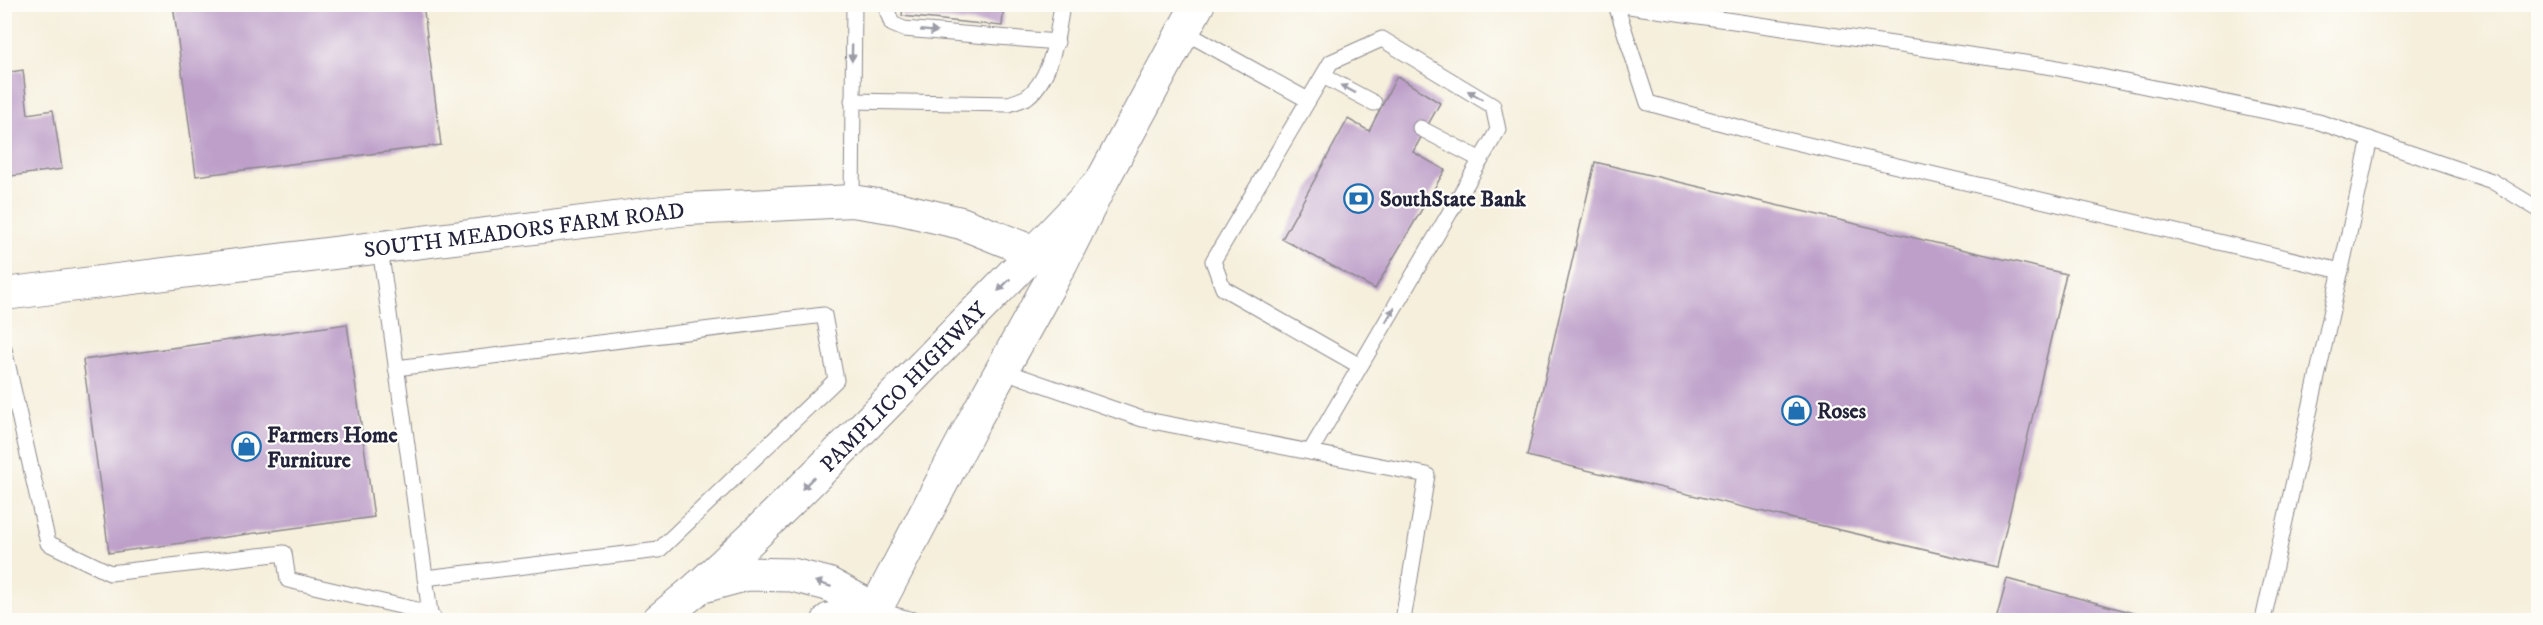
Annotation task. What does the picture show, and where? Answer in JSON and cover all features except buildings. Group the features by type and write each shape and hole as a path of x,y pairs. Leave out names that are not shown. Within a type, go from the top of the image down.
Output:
{"main road":[{"name":"PAMPLICO HIGHWAY","path":"699,587 747,574 792,575 828,584 873,615 1001,370 1061,263 1102,181 1191,18"},
{"name":"PAMPLICO HIGHWAY","path":"659,621 760,532 1036,253 1102,181"},
{"path":"829,621 873,615"}],"street":[{"name":"SOUTH MEADORS FARM ROAD","path":"4,294 687,209 852,201 897,208 962,223 1036,253"}],"lane":[{"path":"852,201 854,4"},
{"path":"888,4 892,24 904,29 1057,42"},
{"path":"852,101 1009,104 1026,97 1040,83 1057,42 1062,4"},
{"path":"2341,271 1766,135 1648,103 1616,5 2054,67 2319,122 2492,181 2538,209"},
{"path":"1191,18 1308,100"},
{"path":"1310,452 1481,160 1497,130 1493,106 1382,39 1330,62 1213,261 1223,288 1360,366"},
{"path":"1323,76 1374,103"},
{"path":"1420,128 1481,160"},
{"path":"2263,621 2370,139"},
{"path":"4,349 48,543 110,573 284,553 288,580 433,617 425,578 380,248"},
{"path":"396,368 824,315 836,380 659,550 425,578"},
{"path":"1001,370 1142,419 1427,475 1403,621"},
{"path":"873,615 913,621"}],"place":[{"name":"SouthState Bank","path":"1359,198"},
{"name":"Roses","path":"1796,410"},
{"name":"Farmers Home Furniture","path":"246,447"}]}
